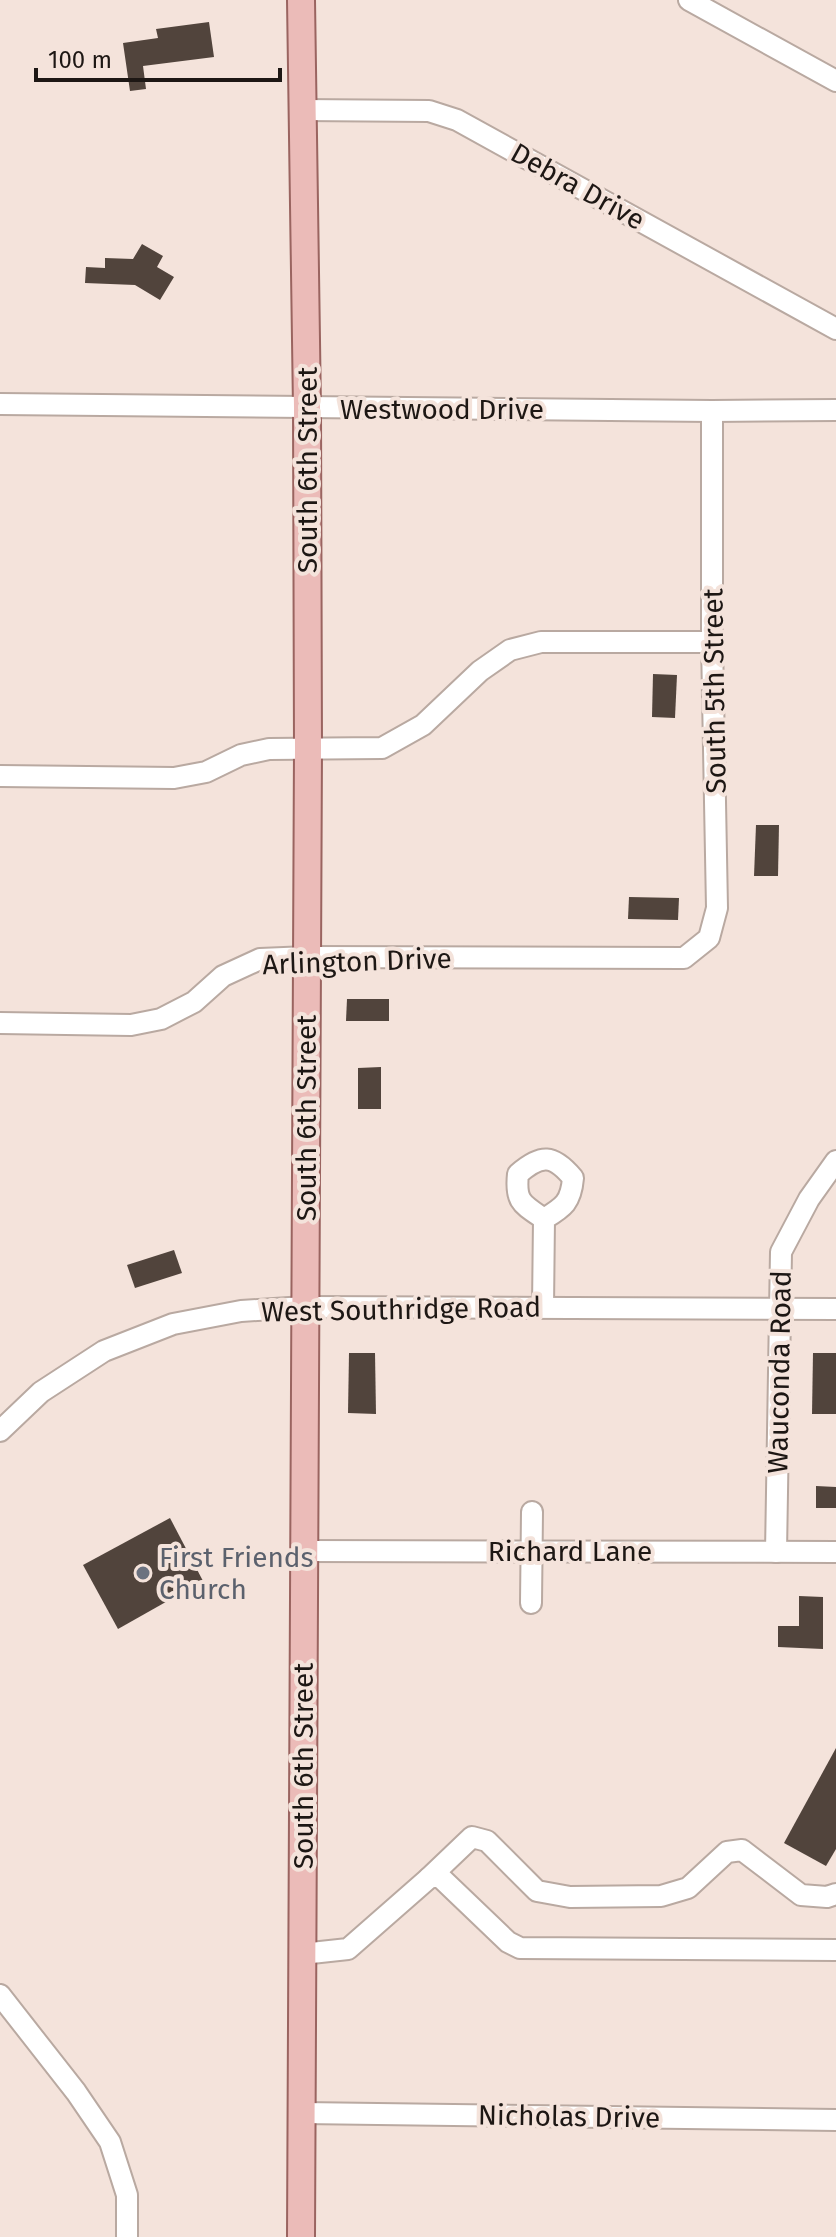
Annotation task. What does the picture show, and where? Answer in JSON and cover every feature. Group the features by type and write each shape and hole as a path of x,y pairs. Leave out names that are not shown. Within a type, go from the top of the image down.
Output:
{"main road":[{"name":"South 6th Street","path":"301,0 308,749 301,2237"}],"street":[{"path":"689,0 836,81"},
{"name":"Debra Drive","path":"302,110 429,111 457,120 836,329"},
{"name":"Westwood Drive","path":"0,404 836,410"},
{"name":"South 5th Street","path":"684,958 709,938 717,908 712,411"},
{"path":"0,776 174,778 206,772 241,755 269,749 382,748 423,725 480,671 510,650 541,642 712,642"},
{"name":"Arlington Drive","path":"0,1023 131,1025 161,1019 194,1002 223,976 260,959 684,958"},
{"name":"Wauconda Road","path":"776,1552 781,1252 809,1199 836,1161"},
{"path":"543,1307 544,1219"},
{"name":"West Southridge Road","path":"0,1431 41,1392 104,1351 173,1324 241,1311 305,1307 836,1309"},
{"path":"531,1603 532,1512"},
{"name":"Richard Lane","path":"304,1551 836,1552"},
{"path":"302,1954 348,1949 472,1837 487,1841 537,1891 570,1897 661,1896 688,1888 727,1852 742,1850 801,1895 827,1897 836,1894"},
{"path":"429,1878 439,1876 508,1942 520,1948 836,1950"},
{"path":"0,1995 76,2092 110,2142 127,2195 127,2237"},
{"name":"Nicholas Drive","path":"302,2113 836,2120"}],"building":[{"path":"209,22 214,57 143,66 146,89 130,91 123,43 158,38 156,29"},
{"path":"142,244 163,256 157,267 174,277 160,300 135,285 85,283 86,267 105,268 105,258 133,259"},
{"path":"653,674 677,675 675,718 652,717"},
{"path":"756,825 779,825 778,876 754,876"},
{"path":"629,897 679,898 678,920 628,919"},
{"path":"347,999 389,999 389,1021 346,1021"},
{"path":"381,1067 381,1109 358,1109 358,1068"},
{"path":"174,1250 182,1273 135,1288 127,1265"},
{"path":"349,1353 375,1353 376,1414 348,1413"},
{"path":"813,1353 836,1353 836,1414 812,1414"},
{"path":"816,1486 836,1487 836,1508 816,1508"},
{"name":"First Friends Church","path":"170,1518 203,1581 118,1629 83,1565"},
{"path":"799,1596 823,1597 823,1649 778,1647 778,1626 799,1626"},
{"path":"836,1748 836,1849 826,1866 784,1843"}],"place":[{"name":"First Friends Church","path":"143,1573"}]}
